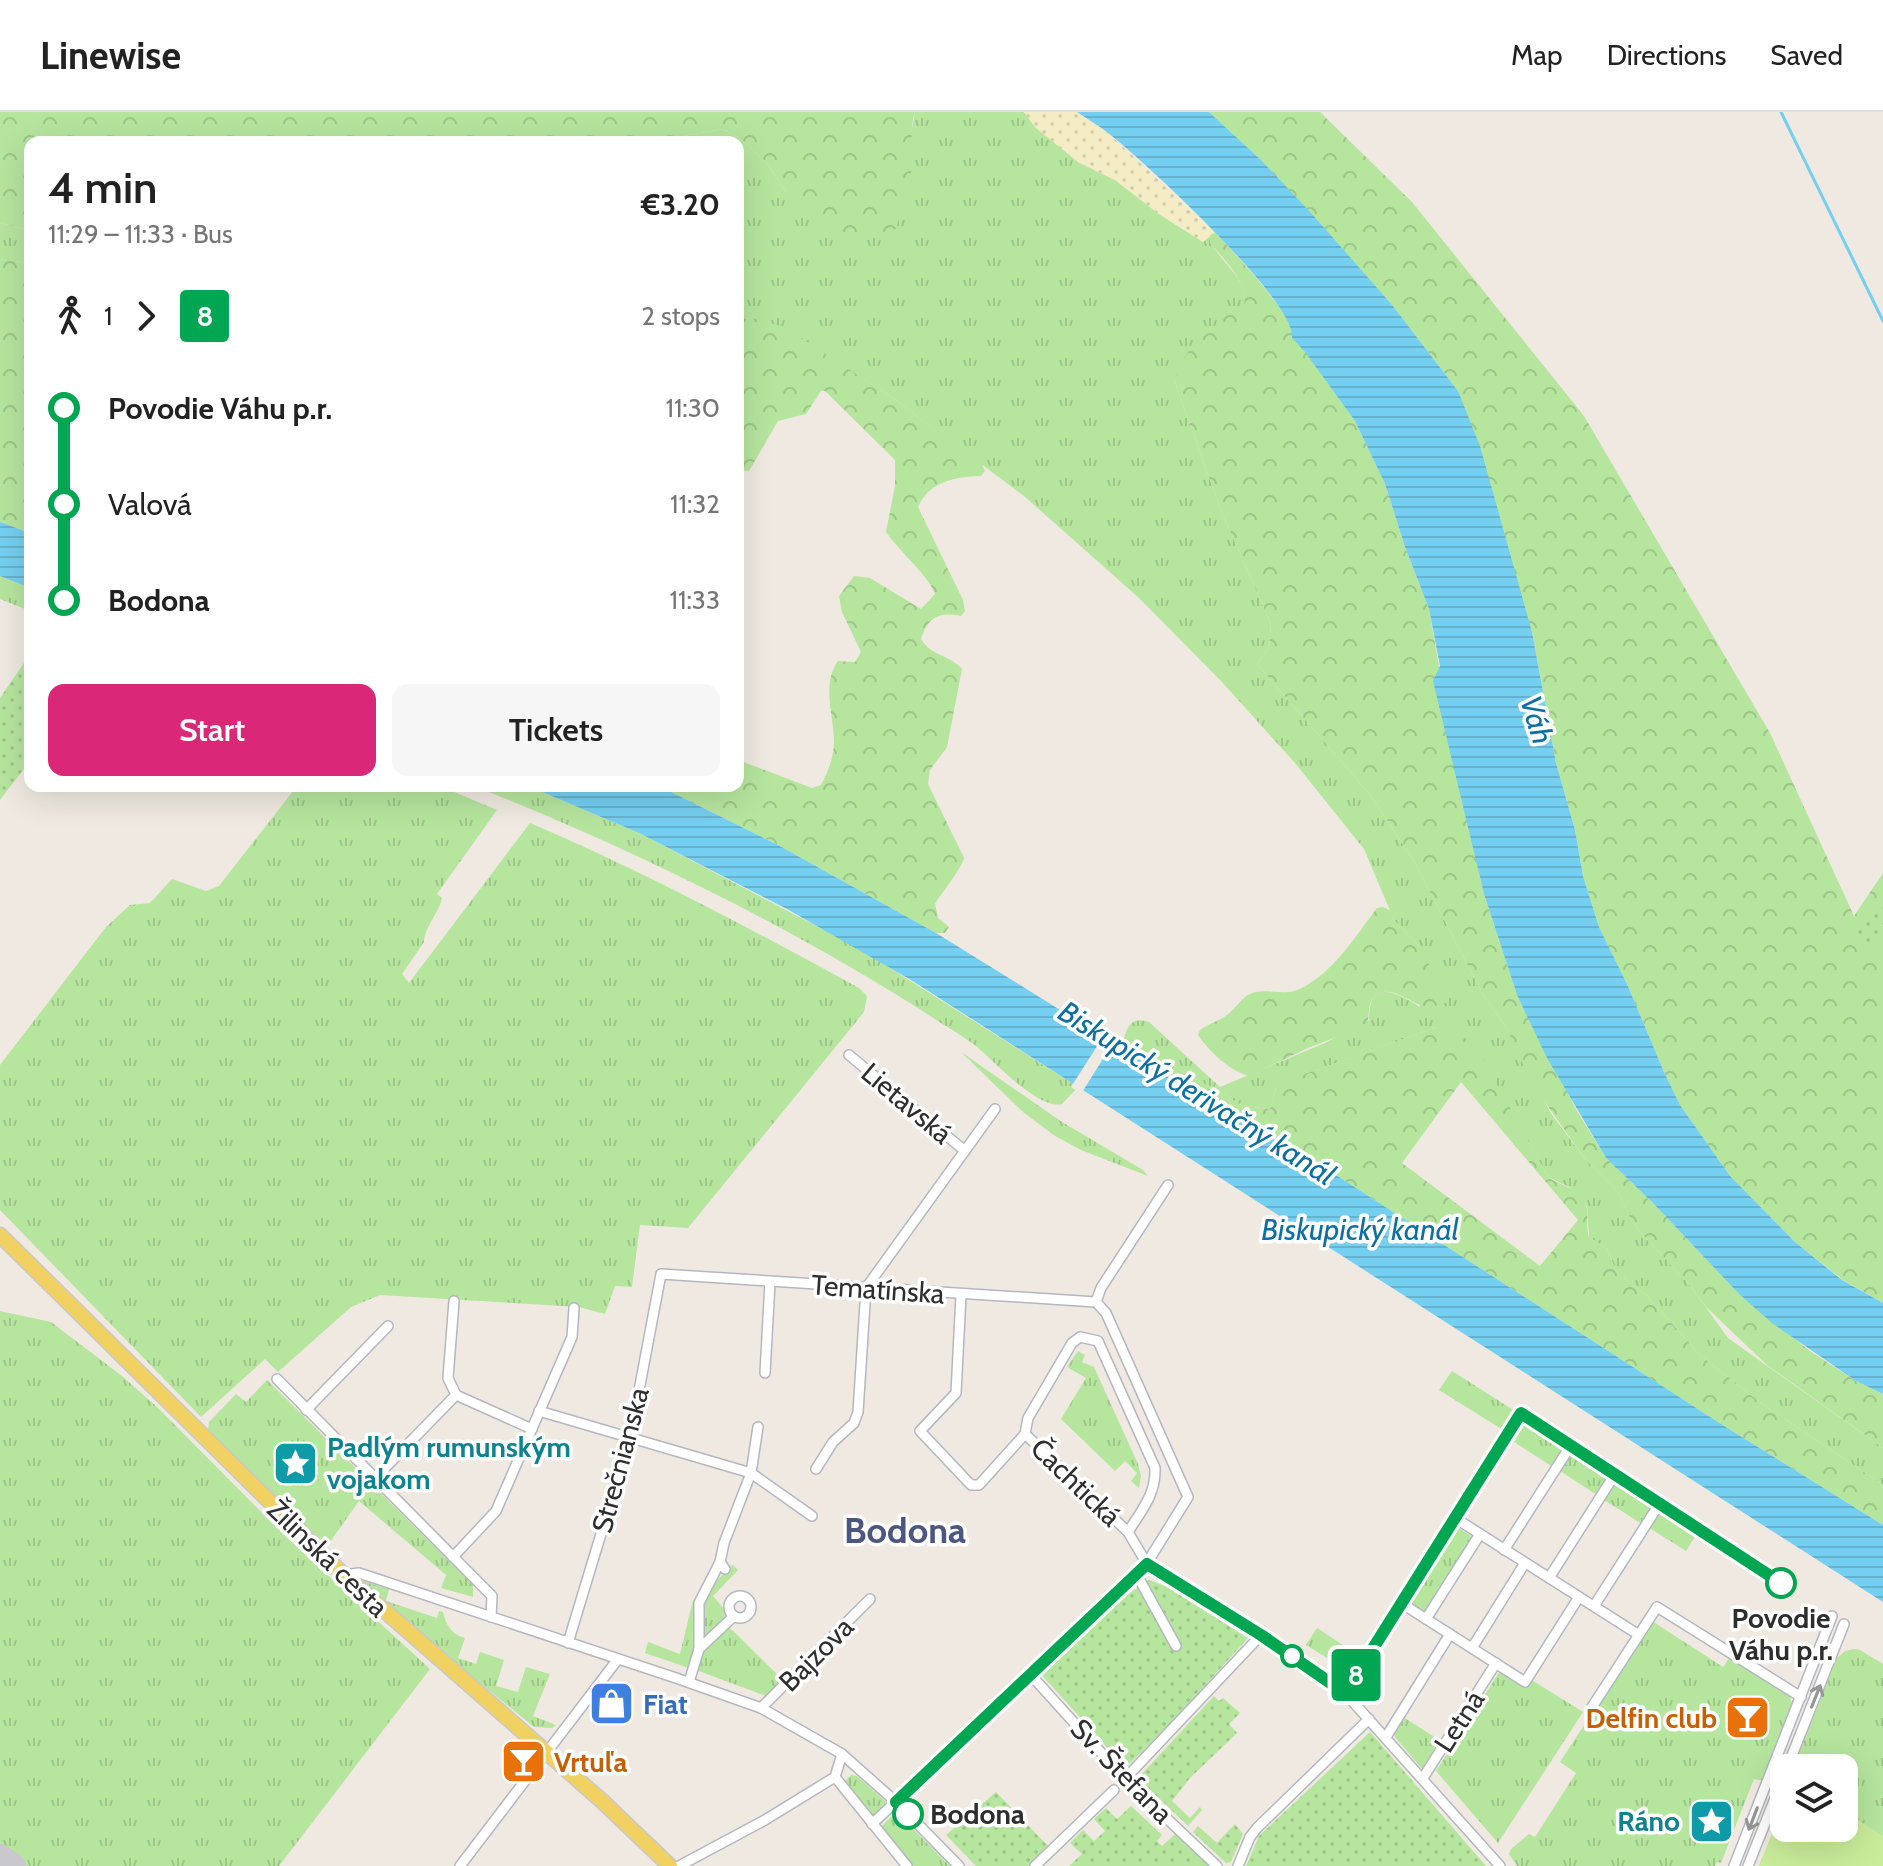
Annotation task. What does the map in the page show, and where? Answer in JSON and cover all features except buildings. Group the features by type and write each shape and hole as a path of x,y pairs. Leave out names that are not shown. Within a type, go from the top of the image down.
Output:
{"main road":[{"name":"Žilinská cesta","path":"0,1235 344,1575 546,1751 670,1866"}],"street":[{"name":"Lietavská","path":"849,1055 965,1151"},
{"name":"Lietavská","path":"866,1288 995,1109"},
{"path":"872,1824 1137,1575 1188,1497 1106,1313 1096,1302 1101,1288 1168,1185"},
{"name":"Tematínska","path":"661,1274 1096,1302"},
{"name":"Strečnianska","path":"568,1643 630,1438 661,1274"},
{"path":"765,1373 770,1282"},
{"path":"816,1469 833,1442 854,1423 858,1412 866,1288"},
{"path":"961,1295 956,1393 920,1431 971,1485 979,1485 1025,1434"},
{"path":"454,1301 448,1378 456,1395 532,1429"},
{"path":"453,1557 496,1511 572,1337 574,1308"},
{"path":"306,1410 388,1326"},
{"name":"Čachtická","path":"1128,1532 1152,1495 1156,1485 1155,1468 1098,1341 1080,1337 1072,1343 1028,1418 1025,1434 1128,1532 1147,1564"},
{"path":"277,1379 492,1596 491,1617"},
{"path":"1124,1397 1139,1389"},
{"path":"374,1479 456,1395"},
{"path":"539,1411 751,1473 812,1516"},
{"path":"1345,1693 1521,1413"},
{"path":"689,1682 699,1649 699,1603 723,1565 724,1543 751,1473 758,1427"},
{"path":"1504,1550 1571,1445"},
{"path":"1549,1578 1615,1474"},
{"path":"1594,1606 1660,1503"},
{"path":"1455,1518 1639,1635"},
{"path":"1426,1619 1480,1534"},
{"name":"Letná","path":"1472,1648 1525,1563"},
{"path":"1147,1564 1261,1635 1345,1693 1500,1866"},
{"path":"344,1575 359,1573 761,1708 842,1754 896,1802 959,1866"},
{"path":"1137,1575 1176,1646"},
{"name":"Letná","path":"1401,1603 1525,1682 1579,1597"},
{"name":"Bajzova","path":"761,1708 870,1599"},
{"path":"1592,1707 1657,1607 1801,1697"},
{"path":"699,1649 734,1616"},
{"path":"1734,1866 1832,1616"},
{"path":"1793,1754 1844,1624"},
{"name":"Letná","path":"1386,1737 1450,1634"},
{"path":"1124,1780 1261,1635"},
{"path":"460,1866 618,1659"},
{"name":"Letná","path":"1423,1778 1496,1663"},
{"name":"Sv. Štefana","path":"1030,1674 1124,1780 1217,1866"},
{"path":"1238,1866 1257,1828 1369,1719"},
{"path":"679,1866 765,1820 835,1777 842,1754"},
{"path":"835,1777 907,1866"},
{"path":"1035,1866 1114,1790"},
{"path":"1748,1866 1770,1811"}],"green space":[{"path":"0,112 915,112 911,174 896,229 846,241 821,231 786,192 766,162 744,142 744,136 736,136 722,129 684,136 24,136 24,229 0,223"},
{"path":"915,112 1024,112 1035,127 1078,162 1115,180 1159,214 1203,242 1209,237 1242,286 1244,305 1175,382 1220,508 1271,624 1269,648 1257,664 1372,797 1415,863 1482,993 1506,1027 1550,1112 1585,1159 1618,1192 1631,1220 1689,1284 1728,1338 1883,1448 1883,1485 1760,1402 1701,1356 1646,1295 1617,1273 1607,1249 1589,1237 1587,1206 1569,1187 1548,1177 1505,1100 1437,1027 1286,1081 1276,1089 1270,1109 1243,1106 1153,1054 1147,1054 1148,1063 1122,1047 1133,1022 1149,1022 1220,1087 1325,1043 1369,1020 1370,1007 1379,993 1393,993 1420,1007 1420,947 1394,920 1364,849 1295,763 1221,681 1139,598 1024,496 889,395 842,365 752,318 744,319 744,142 766,162 786,192 911,134"},
{"path":"1209,112 1320,112 1412,202 1584,416 1770,733 1854,916 1883,873 1883,1303 1843,1280 1795,1242 1730,1176 1680,1105 1664,1072 1599,927 1583,876 1575,830 1556,763 1532,632 1458,391 1393,306 1260,159"},
{"path":"722,129 736,136 684,136"},
{"path":"0,223 24,229 24,262 0,259"},
{"path":"1215,232 1274,300 1291,328 1293,338 1355,421 1385,484 1429,609 1461,793 1484,894 1517,995 1577,1111 1606,1158 1738,1293 1810,1351 1856,1381 1883,1394 1883,1448 1767,1365 1706,1307 1631,1220 1618,1192 1585,1159 1532,1084 1506,1027 1482,993 1415,863 1372,797 1257,664 1269,648 1271,624 1220,508 1175,382 1179,366 1190,349 1233,310 1244,305 1239,279 1210,243 1209,237"},
{"path":"0,259 24,262 24,531 0,522"},
{"path":"744,319 784,327 889,395 982,464 985,471 981,476 952,479 936,486 918,507 963,600 965,611 961,616 946,615 930,621 921,639 930,649 962,669 947,747 930,770 928,784 964,858 935,904 938,918 949,927 945,933 936,933 778,845 671,792 744,792 744,762 812,788 821,785 834,748 829,690 833,670 838,661 855,662 861,652 842,612 839,596 854,576 870,578 921,609 935,594 886,532 895,486 895,460 825,391 821,391 806,414 778,421 749,471 744,471"},
{"path":"0,576 24,586 24,609 0,599"},
{"path":"24,663 24,769 0,800 0,698"},
{"path":"292,792 454,792 497,810 437,894 442,898 424,942 402,974 409,983 530,823 696,901 859,988 867,996 864,1012 688,1228 640,1225 632,1287 615,1286 605,1314 579,1307 380,1295 351,1307 278,1372 265,1359 201,1417 0,1210 0,1065 106,927 130,905 150,903 172,879 206,891 219,886"},
{"path":"489,792 542,792 639,833 860,949 1078,1087 1062,1104 1043,1101 960,1034 831,956 656,865"},
{"path":"1883,895 1883,924 1865,950 1855,934"},
{"path":"1377,908 1391,911 1394,920 1420,947 1448,1002 1428,1008 1398,994 1383,992 1371,1002 1365,1026 1249,1076 1220,1060 1198,1035 1200,1030 1227,1015 1251,993 1295,991 1312,982 1343,953"},
{"path":"1437,1027 1451,1030 1466,1039 1480,1053 1548,1177 1582,1197 1587,1210 1589,1237 1607,1249 1617,1273 1646,1295 1701,1356 1760,1402 1883,1485 1883,1525 1336,1175 1148,1063 1146,1057 1153,1054 1243,1106 1270,1109 1276,1089 1285,1081","holes":["1461,1082 1578,1220 1540,1266 1402,1163"]},
{"path":"961,1052 1062,1122 1143,1170 1148,1176 1081,1150 1055,1136 1023,1112"},
{"path":"0,1311 51,1322 122,1376 283,1534 430,1669 279,1866 0,1866"},
{"path":"1078,1351 1085,1355 1082,1362 1094,1367 1138,1464 1141,1476 1139,1488 1131,1481 1137,1473 1125,1461 1115,1471 1061,1419 1086,1378 1067,1367"},
{"path":"1452,1371 1515,1411 1503,1430 1439,1390"},
{"path":"267,1380 473,1585 473,1597 441,1588 446,1575 359,1501 328,1545 323,1544 208,1429 209,1422 236,1394 246,1402"},
{"path":"1527,1421 1567,1447 1553,1467 1514,1442"},
{"path":"1572,1452 1610,1476 1597,1495 1560,1471"},
{"path":"1616,1480 1654,1504 1642,1524 1604,1500"},
{"path":"1660,1508 1698,1532 1686,1551 1648,1527"},
{"path":"1457,1527 1474,1538 1426,1614 1409,1604"},
{"path":"733,1565 738,1570 713,1596 724,1609 725,1620 701,1644 704,1599"},
{"path":"359,1580 389,1589 386,1601 437,1618 439,1611 443,1612 450,1629 465,1638 458,1658 476,1664 480,1652 504,1660 496,1686 518,1692 526,1667 550,1674 533,1716 556,1725 552,1728 534,1727 383,1604"},
{"path":"1149,1580 1168,1587 1248,1638 1159,1736 1124,1766 1041,1674 1127,1595"},
{"path":"693,1600 697,1601 694,1654 689,1668 645,1653 648,1642 680,1654"},
{"path":"1652,1621 1723,1667 1730,1657 1789,1695 1793,1706 1774,1754 1770,1754 1763,1781 1754,1779 1721,1863 1717,1862 1715,1866 1517,1866 1509,1854 1511,1849 1529,1834 1535,1837 1576,1773 1560,1762"},
{"path":"729,1627 783,1680 766,1696 696,1670 704,1652"},
{"path":"1317,1628 1361,1657 1343,1684 1337,1682 1345,1669 1306,1645"},
{"path":"1860,1650 1883,1664 1883,1866 1759,1866 1770,1839 1770,1842 1858,1842 1858,1754 1799,1754 1837,1658 1845,1651"},
{"path":"1500,1671 1524,1687 1530,1679 1583,1712 1498,1843 1436,1771"},
{"path":"1214,1696 1219,1701 1223,1698 1240,1713 1229,1724 1237,1733 1190,1778 1172,1801 1190,1818 1200,1807 1202,1810 1188,1826 1138,1778"},
{"path":"1403,1717 1441,1741 1423,1770 1395,1737 1394,1730"},
{"path":"1370,1732 1486,1866 1246,1866 1259,1836"},
{"path":"851,1775 857,1776 886,1802 874,1816 847,1786 845,1781"},
{"path":"996,1792 1048,1846 1028,1866 976,1866 946,1835"},
{"path":"1131,1806 1162,1835 1157,1841 1162,1846 1175,1834 1210,1866 1069,1866 1082,1854 1070,1843 1083,1830 1094,1841 1105,1831 1094,1819 1106,1808 1117,1819"},
{"path":"895,1813 950,1866 912,1866 881,1827"},
{"path":"1858,1820 1883,1836 1883,1866 1759,1866 1770,1839 1770,1842 1858,1842"},
{"path":"1235,1824 1243,1834 1231,1862 1226,1863 1193,1832 1198,1826 1217,1843"}],"sand":[{"path":"1024,112 1077,112 1107,132 1215,232 1203,242 1159,214 1115,180 1078,162 1035,127"}],"water":[{"name":"Váh","path":"1077,112 1209,112 1260,159 1312,214 1393,306 1458,391 1480,446 1532,632 1556,763 1575,830 1583,876 1599,927 1680,1105 1730,1176 1795,1242 1842,1280 1883,1303 1883,1394 1856,1381 1772,1323 1738,1293 1606,1158 1547,1058 1517,995 1484,894 1433,681 1440,666 1429,609 1385,484 1355,421 1292,338 1287,320 1245,264 1182,199 1108,133"},
{"path":"0,522 24,531 24,586 0,576"},
{"name":"Biskupický kanál","path":"542,792 671,792 778,845 936,933 1202,1098 1336,1175 1883,1525 1883,1602 911,980 787,909 639,833"}],"pier":[{"path":"1106,1032 1116,1038 1081,1094 1071,1087"}],"waterway":[{"path":"1781,112 1883,321"}],"taxiway":[{"path":"0,1857 13,1866"}],"bus line":[{"name":"8","path":"908,1814 896,1802 1147,1564 1261,1635 1345,1693 1521,1413 1781,1583"}],"place":[{"name":"Padlým rumunským vojakom","path":"296,1463"},
{"name":"Povodie Váhu p.r.","path":"1781,1583"},
{"name":"Fiat","path":"612,1704"},
{"name":"Delfin club","path":"1748,1718"},
{"name":"Vrtuľa","path":"523,1762"},
{"name":"Bodona","path":"908,1814"},
{"name":"Ráno","path":"1711,1821"}],"district":[{"name":"Bodona","path":"905,1530"}],"water label":[{"name":"Biskupický derivačný kanál","path":"1197,1093"}]}
